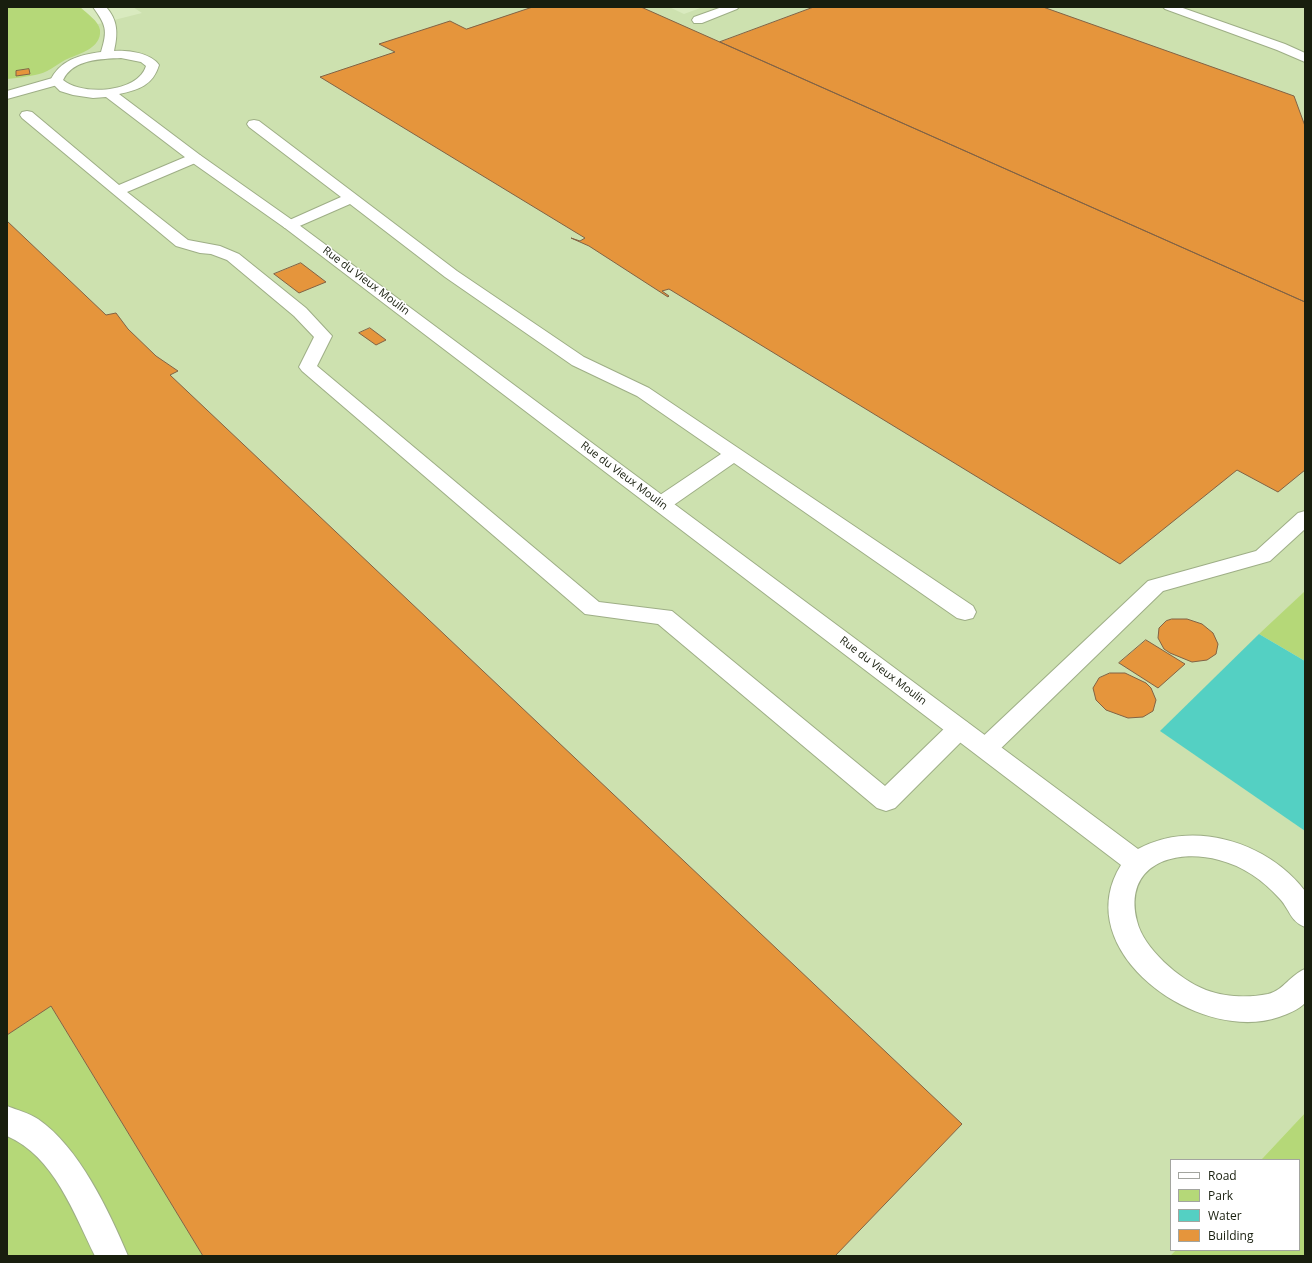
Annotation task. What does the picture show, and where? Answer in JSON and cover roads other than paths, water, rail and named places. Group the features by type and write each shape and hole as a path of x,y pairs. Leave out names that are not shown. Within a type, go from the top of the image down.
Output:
{"street":[{"path":"99,7 105,12 112,29 111,40 106,55"},
{"path":"698,20 733,7"},
{"path":"1169,7 1281,47 1305,58"},
{"path":"106,55 135,56 145,59 153,65 153,70 150,76 142,82 109,93 82,94 68,91 60,87 56,81 58,74 64,68 76,62 106,55"},
{"path":"7,95 25,91 41,83 56,81"},
{"name":"Rue du Vieux Moulin","path":"109,93 195,158 290,224 1137,862"},
{"path":"27,115 117,191 182,243 200,248 214,249 232,257 300,312 323,336 308,367 593,609 664,617 886,801 959,729"},
{"path":"254,124 451,274 578,361 643,392 965,612"},
{"path":"117,191 195,158"},
{"path":"290,224 351,198"},
{"path":"661,504 734,454"},
{"path":"986,748 1156,586 1263,556 1305,518"},
{"path":"1305,915 1302,908 1284,885 1261,867 1234,853 1207,846 1180,845 1156,850 1137,862 1125,880 1120,902 1124,926 1136,950 1156,973 1182,992 1212,1005 1242,1010 1270,1008 1293,996 1305,982"},
{"path":"7,1121 29,1129 45,1142 70,1176 112,1256"}],"water":[{"path":"1259,634 1305,661 1305,831 1160,731"}]}
